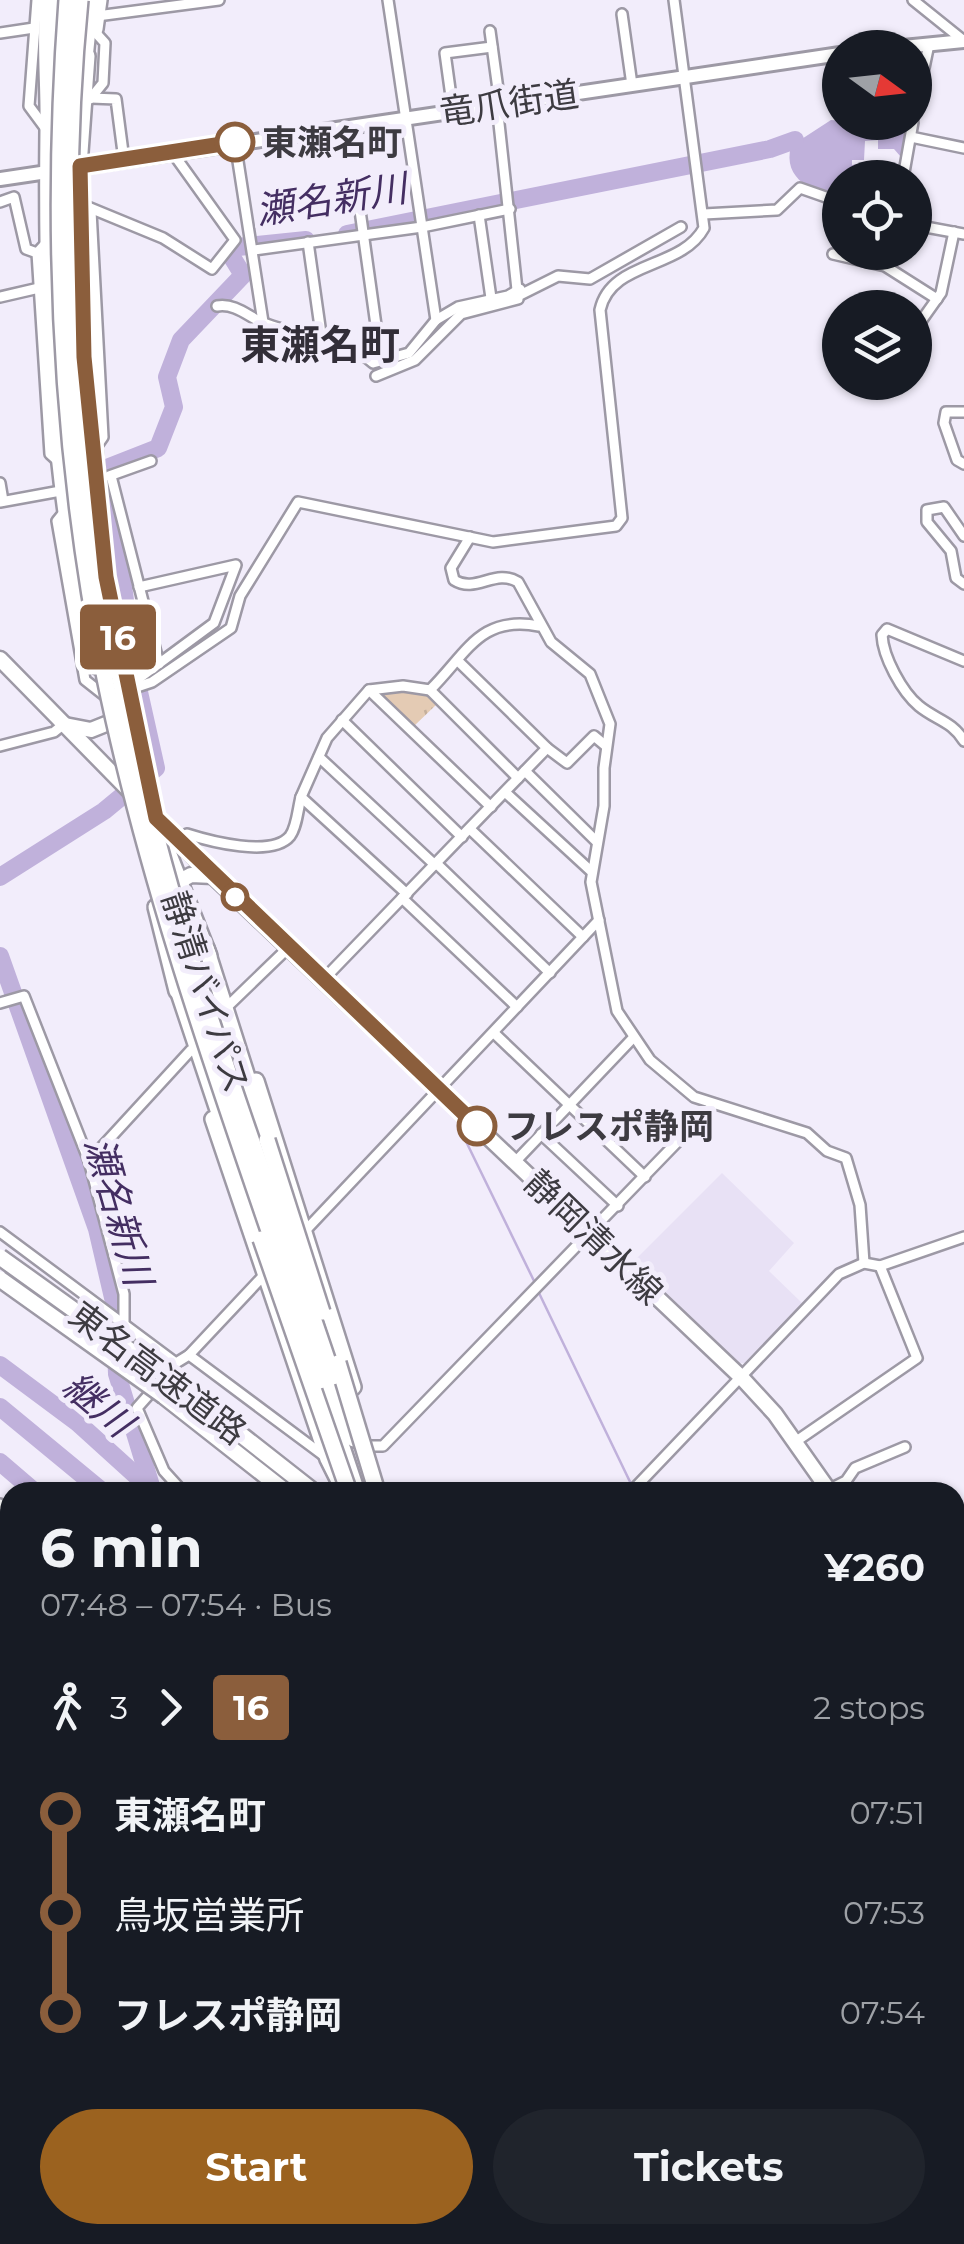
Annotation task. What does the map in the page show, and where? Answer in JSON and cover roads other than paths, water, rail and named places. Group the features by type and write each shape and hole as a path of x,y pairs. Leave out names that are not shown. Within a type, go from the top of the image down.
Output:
{"highway":[{"name":"静清バイパス","path":"80,0 70,186 76,358 88,494 120,684 144,789 185,929 374,1482"},
{"path":"91,0 80,166 85,206 92,452 103,478 106,577 156,818 178,882 230,1004 305,1230 370,1446 375,1482"},
{"name":"静清バイパス","path":"57,1 62,358 76,504 106,680 172,934 354,1482"},
{"path":"57,1 48,96 42,247 66,510 83,615 191,1050 328,1460 341,1482"},
{"path":"84,68 98,10"},
{"path":"206,948 374,1482"},
{"path":"175,981 344,1482"},
{"name":"東名高速道路","path":"0,1257 174,1382 301,1482"},
{"name":"東名高速道路","path":"0,1279 164,1396 273,1482"}],"main road":[{"path":"932,44 964,41"},
{"name":"竜爪街道","path":"0,178 822,57"},
{"name":"静岡清水線","path":"0,659 214,876 741,1377 796,1442 823,1482"},
{"path":"64,724 91,730 111,722"},
{"path":"178,882 191,875 214,876"}],"street":[{"path":"37,0 29,106 48,131"},
{"path":"87,100 103,83 105,43 98,10 219,0"},
{"path":"388,0 436,320"},
{"path":"128,688 152,682 232,628 240,596 298,502 493,542 616,526 622,518 600,310 603,298 617,282 685,252 704,228 674,0"},
{"path":"914,0 964,41"},
{"path":"622,14 632,85"},
{"path":"0,33 34,28"},
{"path":"376,376 416,360 461,314 514,302 520,292 490,31"},
{"path":"453,111 446,53 492,47"},
{"path":"87,100 116,99 124,160"},
{"path":"925,140 964,148"},
{"path":"235,142 263,322"},
{"path":"85,206 163,238 212,269 234,240 172,152"},
{"path":"357,188 382,361"},
{"path":"704,214 777,210 800,188 822,196"},
{"path":"0,202 14,197 26,249 42,247 39,288 50,454 62,464"},
{"path":"254,250 422,227 510,209"},
{"path":"478,215 490,298"},
{"path":"218,306 236,308 263,322 364,353 373,364 409,353 436,320 458,306 520,292 558,276 590,279 682,226"},
{"path":"932,227 959,233 932,306"},
{"path":"308,242 322,341"},
{"path":"891,270 937,299"},
{"path":"0,297 39,288"},
{"path":"964,412 946,412 944,423 957,460 964,464"},
{"path":"0,483 2,501 64,491 151,461"},
{"path":"103,478 139,587 159,664"},
{"path":"964,536 944,507 928,510 927,522 946,542 956,578 964,584"},
{"path":"470,537 451,568 454,580 473,585 510,577 524,589 539,626 590,674 610,724 604,806 592,872 617,1011 633,1038 674,1081 713,1105 807,1133 827,1151 846,1158 860,1204 864,1264"},
{"path":"128,688 214,623 236,565 139,587"},
{"path":"430,690 491,626 516,622 539,626"},
{"path":"964,660 900,631 887,629 882,635 891,672 921,708 949,722 964,741"},
{"path":"458,661 547,748 568,763 594,736 606,746"},
{"path":"186,834 219,844 283,842 292,834 301,797 318,757 342,720 369,690 403,686 430,690 596,841"},
{"path":"369,690 491,806"},
{"path":"342,720 584,937"},
{"path":"0,746 64,724"},
{"path":"323,980 547,748"},
{"path":"318,757 550,972"},
{"path":"505,792 592,872"},
{"path":"301,797 518,1007"},
{"path":"197,858 219,844"},
{"path":"175,1482 158,1460 137,1408 599,920"},
{"path":"230,1004 289,947"},
{"path":"4,1001 24,996 88,1161 124,1294 124,1325"},
{"path":"494,1032 645,1178"},
{"path":"515,1162 633,1038"},
{"path":"88,1161 191,1050"},
{"path":"370,1446 383,1446 713,1105"},
{"path":"541,1134 618,1206"},
{"path":"0,1232 176,1363"},
{"path":"641,1482 838,1274 864,1264 880,1266 964,1237"},
{"path":"796,1442 917,1358 880,1266"},
{"path":"190,1354 328,1460"},
{"path":"844,1482 854,1468 904,1447"}],"waterway":[{"name":"瀬名新川","path":"347,234 770,149 795,140"},
{"name":"瀬名新川","path":"0,877 104,811 156,768 135,674 107,468 158,448 174,407 167,377 181,340 243,275 230,254 238,247 306,240"},
{"name":"瀬名新川","path":"0,956 97,1229 114,1302 117,1374 150,1482"},
{"path":"458,1125 536,1285"},
{"path":"539,1293 630,1482"},
{"name":"継川","path":"0,1365 78,1423 143,1482"},
{"path":"0,1407 91,1482"},
{"path":"0,1462 23,1482"}],"place":[{"name":"東瀬名町","path":"235,142"},
{"name":"フレスポ静岡","path":"477,1126"}],"district":[{"name":"東瀬名町","path":"320,344"}]}
